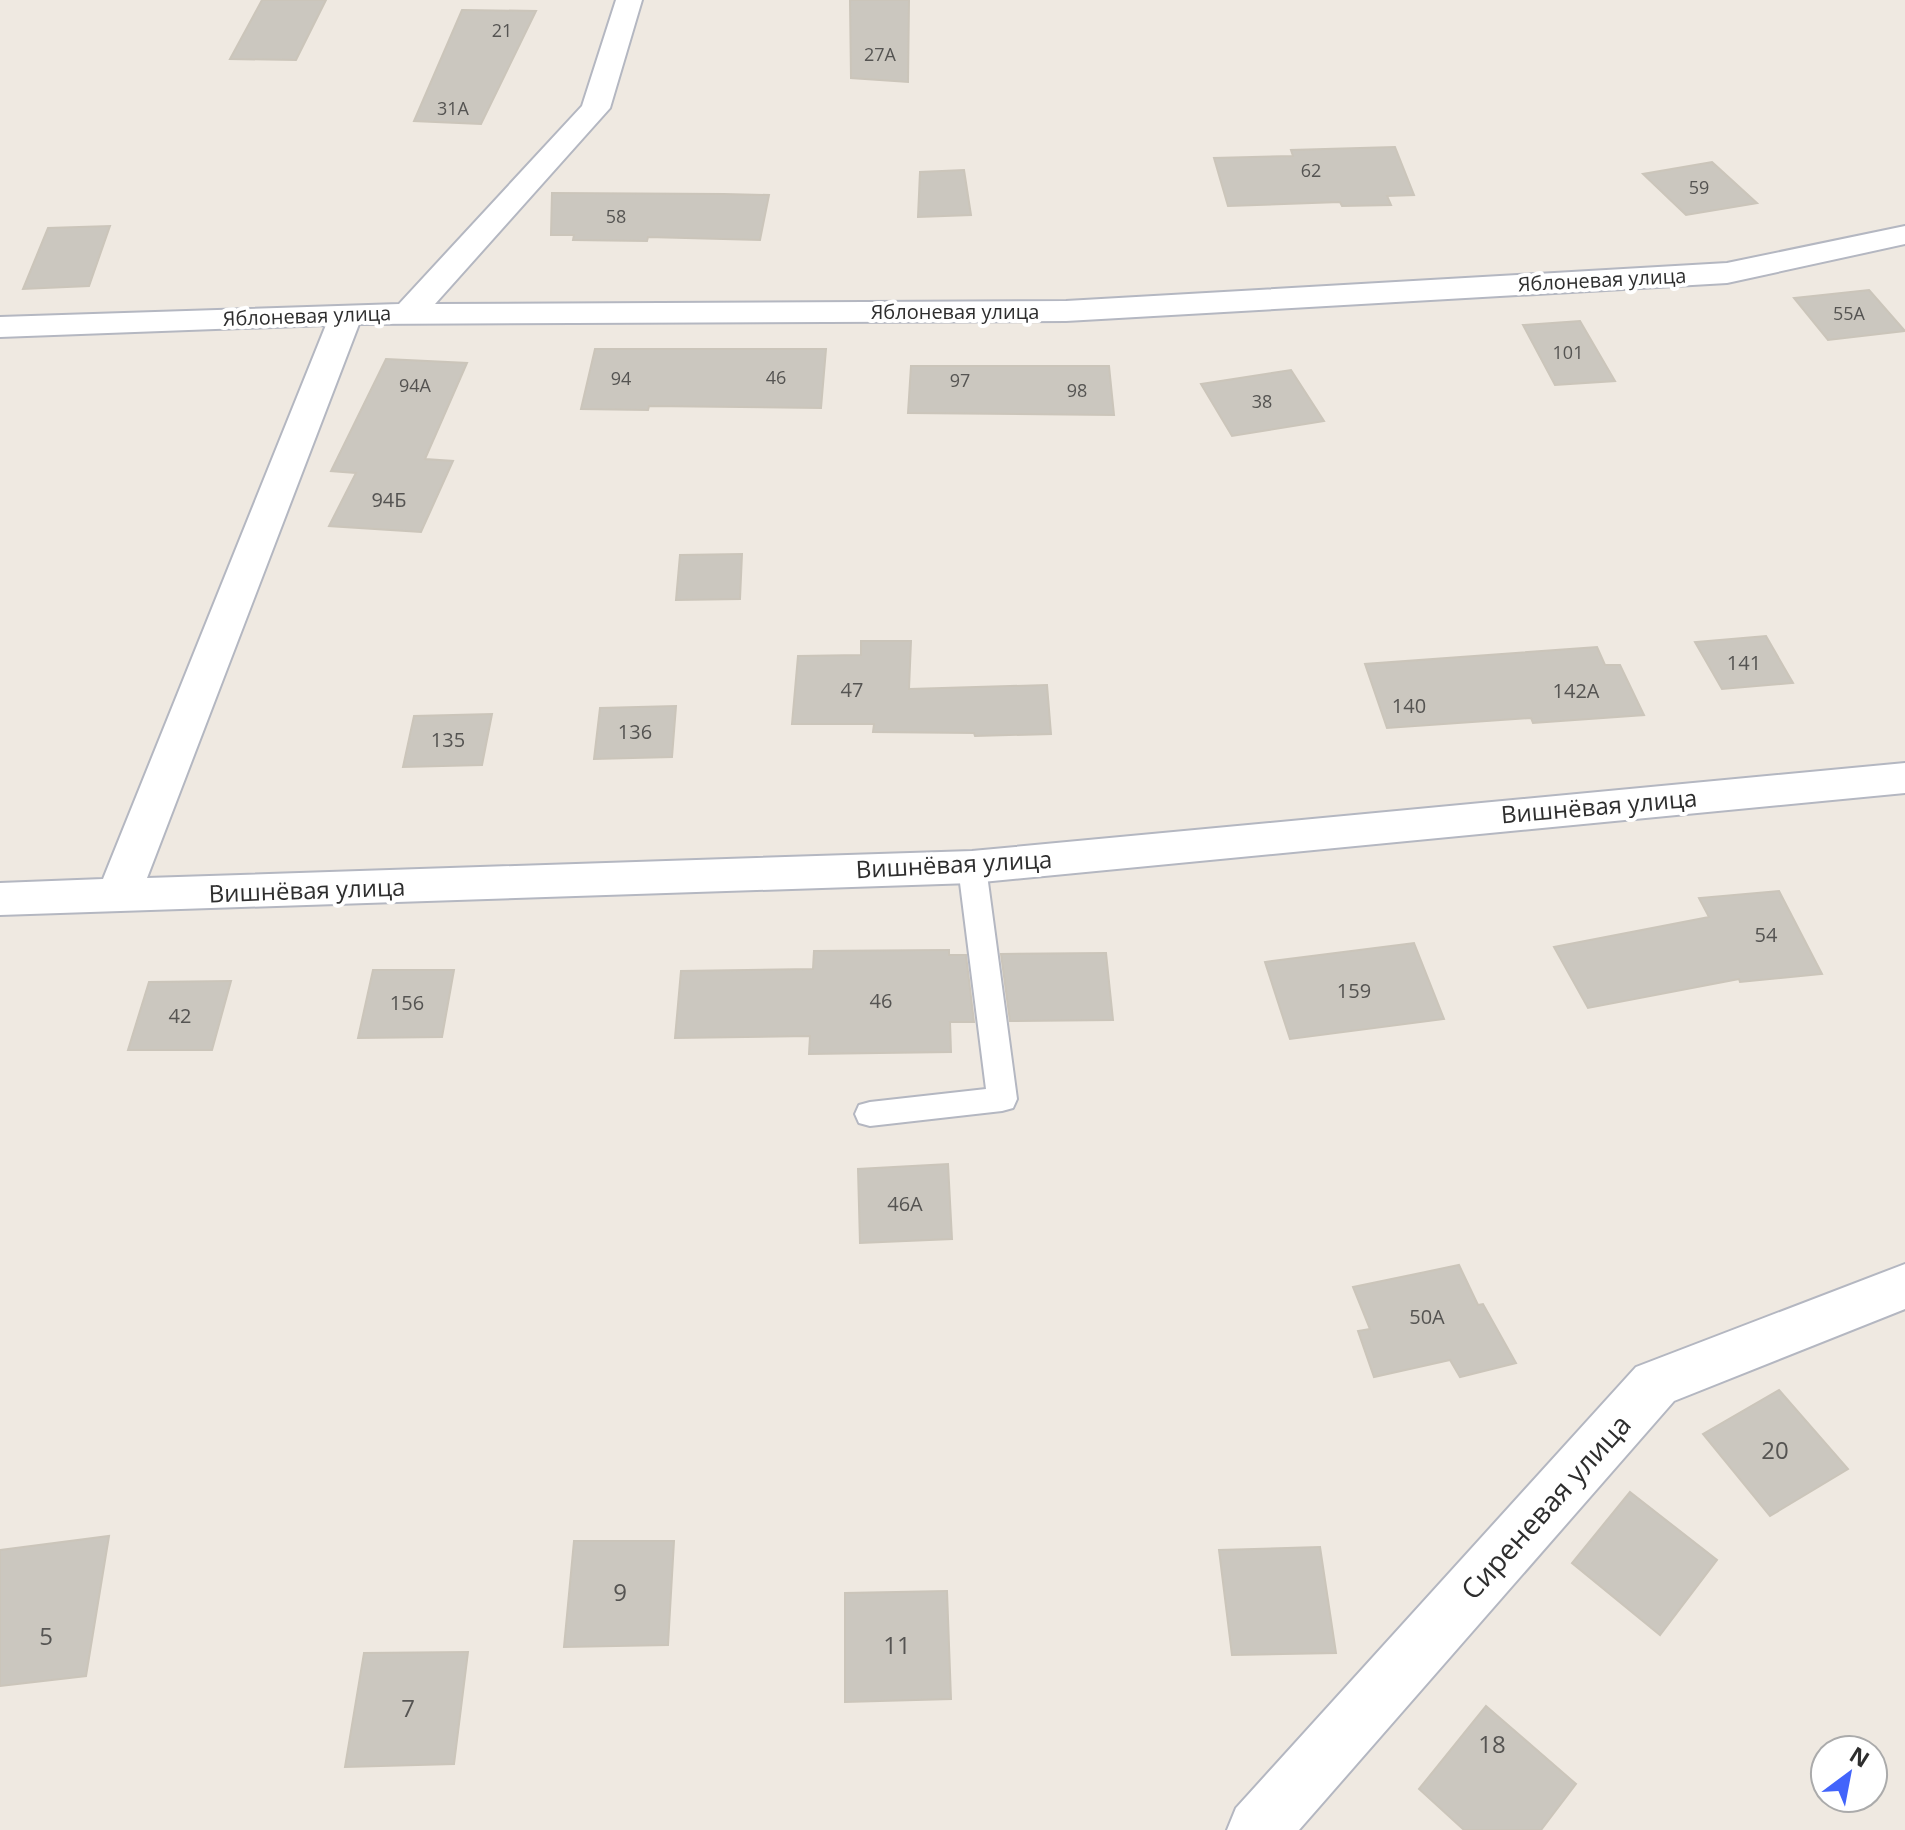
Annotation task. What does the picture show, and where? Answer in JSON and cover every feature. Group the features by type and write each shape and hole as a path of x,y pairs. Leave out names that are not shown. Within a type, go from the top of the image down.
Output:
{"street":[{"path":"408,314 596,108 629,0"},
{"name":"Яблоневая улица","path":"0,327 346,314 1082,311 1727,273 1905,235"},
{"path":"118,897 346,314"},
{"name":"Вишнёвая улица","path":"0,899 972,867 1905,778"},
{"name":"Сиреневая улица","path":"1258,1830 1655,1384 1905,1286"}],"lane":[{"path":"870,1114 1002,1099 972,867"}],"building":[{"path":"262,0 326,0 296,60 230,59"},
{"path":"850,0 909,0 908,82 851,78"},
{"path":"462,10 536,11 481,124 414,121"},
{"path":"1395,147 1414,195 1387,196 1391,205 1342,206 1340,202 1228,206 1214,158 1293,156 1291,150"},
{"path":"1712,162 1757,203 1686,215 1643,174"},
{"path":"964,170 971,215 918,217 920,172"},
{"path":"552,193 769,195 760,240 648,237 647,241 573,240 574,235 551,235"},
{"path":"110,226 89,286 23,289 48,228"},
{"path":"1869,290 1905,331 1828,340 1794,298"},
{"path":"1580,321 1615,381 1555,385 1523,325"},
{"path":"595,349 826,349 821,408 649,406 648,410 581,409"},
{"path":"386,359 467,363 425,459 453,461 421,532 329,526 356,473 331,471"},
{"path":"911,366 1109,366 1114,415 908,413"},
{"path":"1291,370 1324,421 1232,436 1201,384"},
{"path":"742,554 740,599 676,600 680,555"},
{"path":"1766,636 1793,683 1722,689 1695,642"},
{"path":"861,641 911,641 909,689 1047,685 1051,734 975,736 974,733 873,732 874,724 792,724 798,656 861,655"},
{"path":"1597,647 1605,665 1620,665 1644,715 1533,723 1531,718 1387,728 1365,664"},
{"path":"676,706 672,757 594,759 600,708"},
{"path":"492,714 482,765 403,767 414,716"},
{"path":"1779,891 1822,974 1740,982 1739,979 1588,1008 1554,947 1709,917 1699,898"},
{"path":"1414,943 1444,1019 1290,1039 1265,962"},
{"path":"949,950 949,955 966,955 974,1022 950,1022 951,1052 809,1054 810,1036 675,1038 681,971 813,969 814,951"},
{"path":"1106,953 1113,1020 1010,1021 1001,954"},
{"path":"373,970 454,970 442,1037 358,1038"},
{"path":"231,981 212,1050 128,1050 149,982"},
{"path":"948,1164 952,1239 860,1243 858,1169"},
{"path":"1459,1265 1478,1305 1483,1304 1516,1363 1460,1377 1450,1360 1374,1377 1358,1331 1370,1329 1353,1287"},
{"path":"1779,1390 1848,1469 1770,1516 1703,1434"},
{"path":"1630,1492 1717,1560 1660,1635 1572,1563"},
{"path":"109,1536 86,1676 0,1686 0,1550"},
{"path":"574,1541 674,1541 668,1645 564,1647"},
{"path":"1320,1547 1336,1653 1232,1655 1219,1550"},
{"path":"947,1591 951,1699 845,1702 845,1593"},
{"path":"468,1652 454,1764 345,1767 364,1653"},
{"path":"1486,1706 1576,1784 1541,1830 1464,1830 1419,1789"}]}
